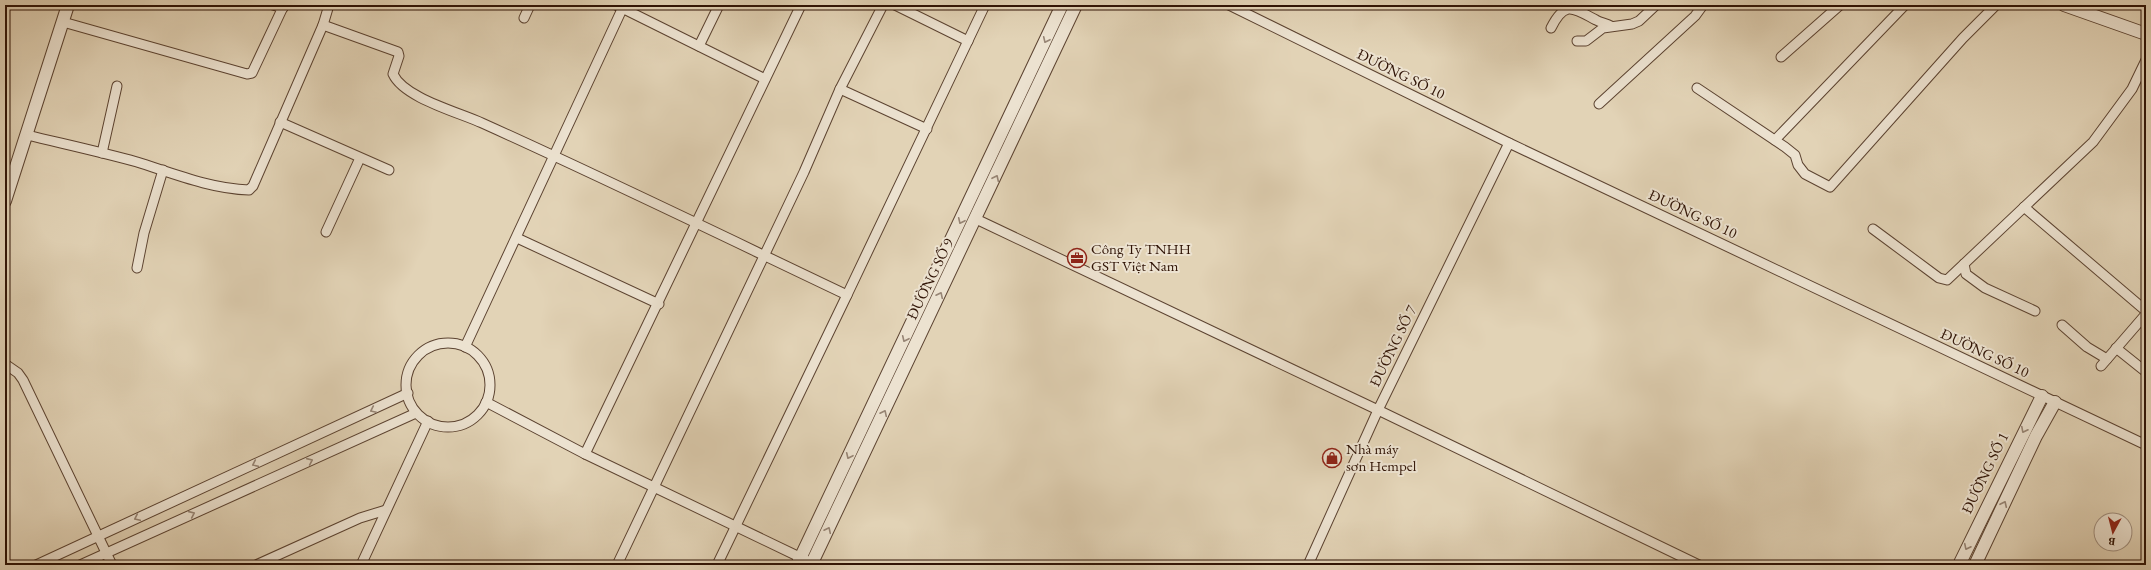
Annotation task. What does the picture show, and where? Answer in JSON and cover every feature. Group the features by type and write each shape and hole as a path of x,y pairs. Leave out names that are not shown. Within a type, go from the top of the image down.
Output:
{"street":[{"path":"5,201 68,5"},
{"path":"63,22 247,74 252,73 284,6 273,5"},
{"path":"27,135 102,153 210,183 249,190 253,186 323,25 329,5"},
{"path":"524,18 530,5"},
{"path":"699,46 719,5"},
{"path":"585,454 659,304 801,5"},
{"path":"617,565 655,488 763,255 804,172 840,89 883,5"},
{"path":"895,5 968,41"},
{"path":"717,565 985,5"},
{"name":"ĐƯỜNG SỐ 9","path":"799,561 1062,5"},
{"name":"ĐƯỜNG SỐ 9","path":"811,564 976,219 1076,5"},
{"name":"ĐƯỜNG SỐ 10","path":"1229,5 1509,143 2146,445"},
{"path":"1577,41 1586,41 1599,31 1611,26 1632,24 1639,21 1656,5"},
{"path":"1599,104 1695,16 1703,5"},
{"path":"1781,57 1840,5"},
{"path":"1775,140 1905,5"},
{"path":"1697,88 1775,140 1795,156 1798,165 1804,174 1827,187 1833,186 1963,38 1996,5"},
{"path":"2064,5 2146,34"},
{"path":"465,347 517,238 621,6 765,79"},
{"path":"1552,28 1560,12 1569,8 1578,10 1611,26"},
{"path":"323,25 398,52 399,56 393,74 396,80 411,93 465,115 697,222 847,295"},
{"path":"1873,229 1943,280 1947,280 2093,142 2132,89 2146,60"},
{"path":"102,153 117,86"},
{"path":"840,89 926,129"},
{"path":"280,122 389,170"},
{"name":"ĐƯỜNG SỐ 7","path":"1308,565 1378,410 1509,143"},
{"path":"326,232 360,158"},
{"path":"137,268 144,232 164,170"},
{"path":"2024,207 2146,313 2104,362 2062,326"},
{"path":"976,219 1378,410 1699,565"},
{"path":"517,238 659,304"},
{"path":"1964,264 1966,274 1986,288 2035,311"},
{"path":"443,344 465,347 477,355 488,374 490,388 486,402 477,415 464,423 442,426 428,421 416,413 408,398 406,384 409,369 423,352 443,344"},
{"path":"2116,348 2146,372"},
{"path":"5,364 18,373 23,380 112,565"},
{"path":"36,565 408,393"},
{"name":"ĐƯỜNG SỐ 1","path":"1959,565 2042,396"},
{"path":"486,402 585,454 735,527 799,561 811,564"},
{"name":"ĐƯỜNG SỐ 1","path":"1975,565 2036,436 2055,402"},
{"path":"80,565 416,413"},
{"path":"361,565 428,421"},
{"path":"256,565 272,561 360,518 386,510"}],"place":[{"name":"Công Ty TNHH GST Việt Nam","path":"1077,258"},
{"name":"Nhà máy sơn Hempel","path":"1332,458"}]}
